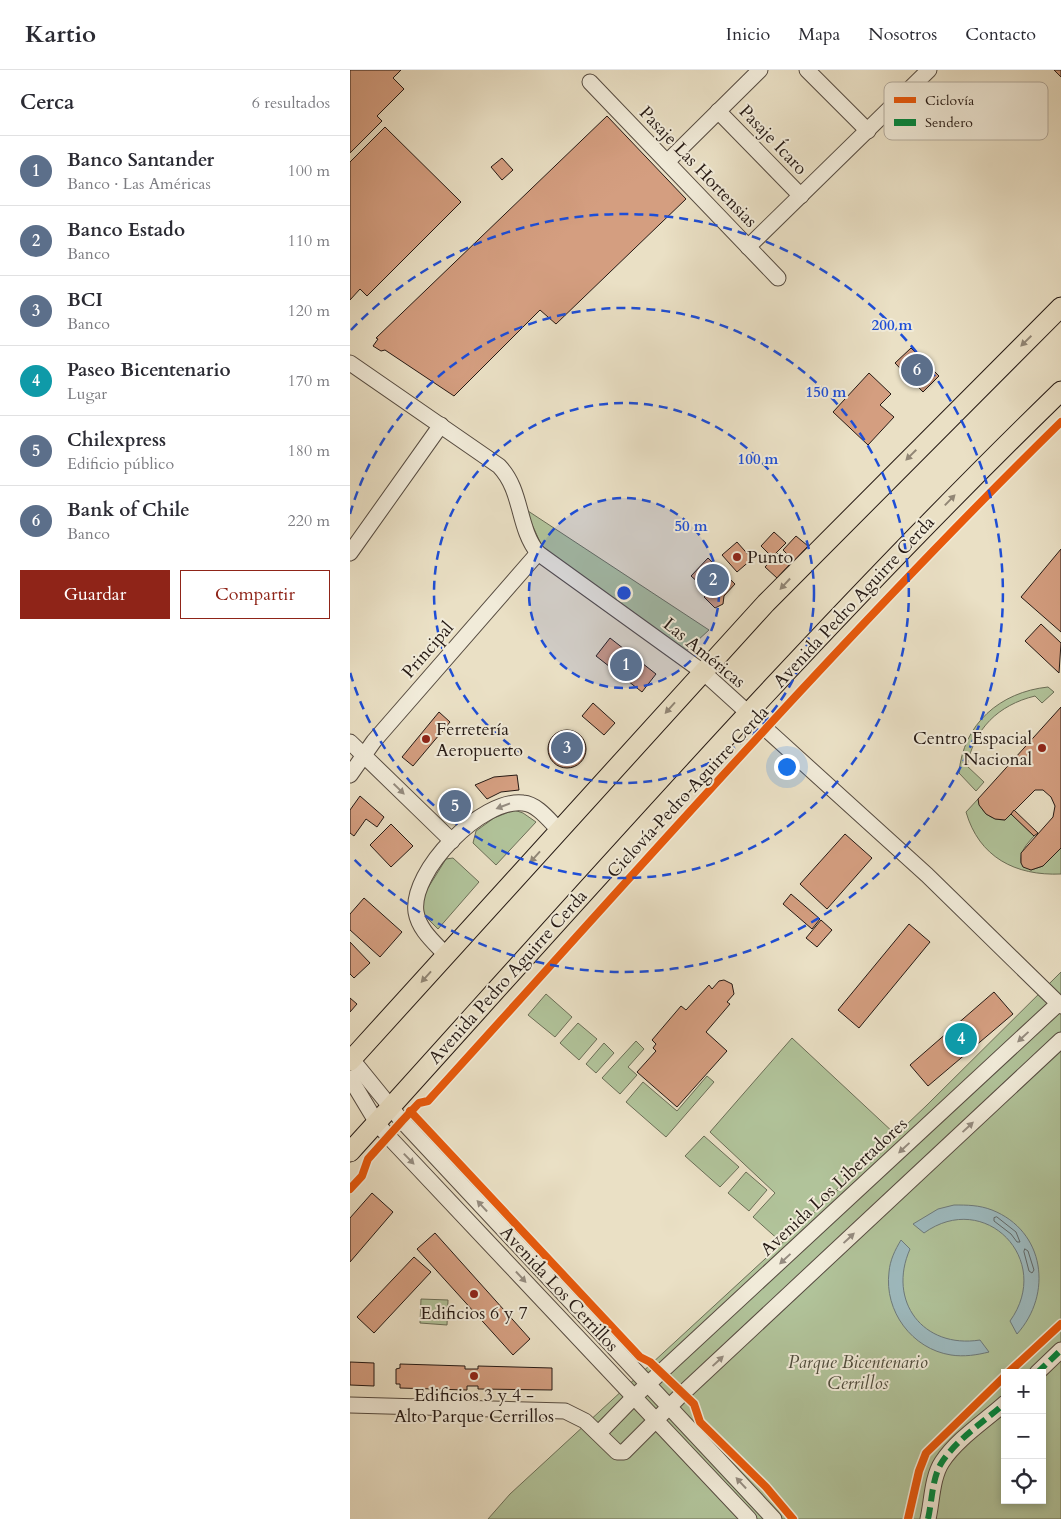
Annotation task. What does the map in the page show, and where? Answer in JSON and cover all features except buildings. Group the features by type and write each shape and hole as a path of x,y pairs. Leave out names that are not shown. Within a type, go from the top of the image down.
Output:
{"main road":[{"path":"351,1059 819,547 1061,307"},
{"name":"Avenida Pedro Aguirre Cerda","path":"350,1152 749,714 932,518 1061,391"}],"street":[{"path":"666,162 760,70"},
{"path":"807,70 868,131"},
{"path":"918,82 930,70"},
{"name":"Pasaje Las Hortensias","path":"590,82 778,278"},
{"name":"Pasaje Ícaro","path":"718,111 801,196"},
{"path":"748,247 884,115"},
{"name":"Las Américas","path":"350,363 506,472 518,497 528,538 538,553 703,672 927,875 1060,1005"},
{"path":"350,553 441,425"},
{"name":"Principal","path":"350,775 364,755 538,553"},
{"path":"350,742 452,841"},
{"path":"446,955 423,929 419,922 416,905 425,878 452,841 483,816 514,803 524,803 534,807 559,830"},
{"name":"Avenida Los Libertadores","path":"599,1433 634,1397 1060,1005"},
{"path":"350,1405 559,1410 580,1417 617,1452 624,1452 670,1406 1061,1040"},
{"name":"Avenida Los Cerrillos","path":"351,1059 390,1108 774,1519"},
{"name":"Avenida Los Cerrillos","path":"350,1078 377,1123 749,1519"},
{"path":"1041,1369 1061,1350"},
{"path":"928,1519 937,1473 942,1462 1001,1406"}],"green space":[{"path":"525,509 709,630 685,652 545,553"},
{"path":"1048,687 1054,692 1042,703 1035,696 1022,700 999,712 982,730 970,753 967,766 984,782 976,791 959,773 962,755 976,726 1000,703 1031,690"},
{"path":"978,799 979,804 987,815 995,819 1005,820 1011,814 1034,836 1021,855 1021,863 1031,870 1043,866 1061,848 1061,874 1044,874 1014,867 1001,861 990,852 972,828 966,812"},
{"path":"514,810 523,813 536,822 496,865 473,843 476,831 494,818"},
{"path":"453,858 479,882 438,929 423,914 421,899 446,859"},
{"name":"Parque Bicentenario Cerrillos","path":"1061,972 1061,1519 488,1519 510,1494 778,1247 927,1105"},
{"path":"546,994 572,1017 555,1037 528,1015"},
{"path":"578,1023 597,1039 579,1060 560,1043"},
{"path":"792,1038 895,1134 781,1242 753,1217 775,1193 710,1132"},
{"path":"636,1041 644,1049 628,1067 637,1075 620,1094 602,1078"},
{"path":"604,1043 614,1053 596,1073 586,1064"},
{"path":"707,1076 714,1082 666,1137 626,1102 643,1082 677,1111"},
{"path":"704,1136 739,1167 720,1187 685,1156"},
{"path":"746,1172 767,1190 749,1211 728,1193"},
{"path":"421,1299 448,1300 447,1325 420,1323"}],"water":[{"path":"954,1205 978,1206 992,1210 1010,1220 1023,1233 1033,1248 1038,1265 1039,1283 1036,1301 1028,1318 1017,1334 1010,1321 1021,1298 1024,1275 1018,1255 1006,1238 990,1225 969,1220 947,1222 924,1233 913,1224 938,1209"},
{"path":"901,1240 910,1249 904,1268 903,1286 907,1303 915,1317 927,1329 942,1337 960,1341 980,1340 989,1352 961,1356 937,1351 924,1345 904,1326 896,1314 891,1301 889,1287 890,1263"}],"marked path":[{"path":"1041,1369 1061,1350"},
{"path":"928,1519 934,1482 942,1462 963,1438 1001,1406"}],"cycle path":[{"name":"Ciclovía Pedro Aguirre Cerda","path":"350,1189 362,1176 368,1159 402,1121 419,1103 428,1101 818,672 898,587 1061,422"},
{"path":"410,1111 640,1357 650,1362 694,1404 700,1422 766,1487 793,1519"},
{"path":"1012,1369 1061,1324"},
{"path":"908,1519 919,1471 926,1453 1001,1380"}],"place":[{"name":"Bank of Chile","path":"917,370"},
{"name":"Punto","path":"737,557"},
{"name":"Banco Estado","path":"713,580"},
{"name":"Banco Santander","path":"626,665"},
{"name":"Ferretería Aeropuerto","path":"426,739"},
{"name":"BCI","path":"567,748"},
{"name":"Centro Espacial Nacional","path":"1042,748"},
{"name":"Chilexpress","path":"455,806"},
{"name":"Paseo Bicentenario","path":"961,1039"},
{"name":"Edificios 6 y 7","path":"474,1294"},
{"name":"Edificios 3 y 4 - Alto Parque Cerrillos","path":"474,1376"}]}
